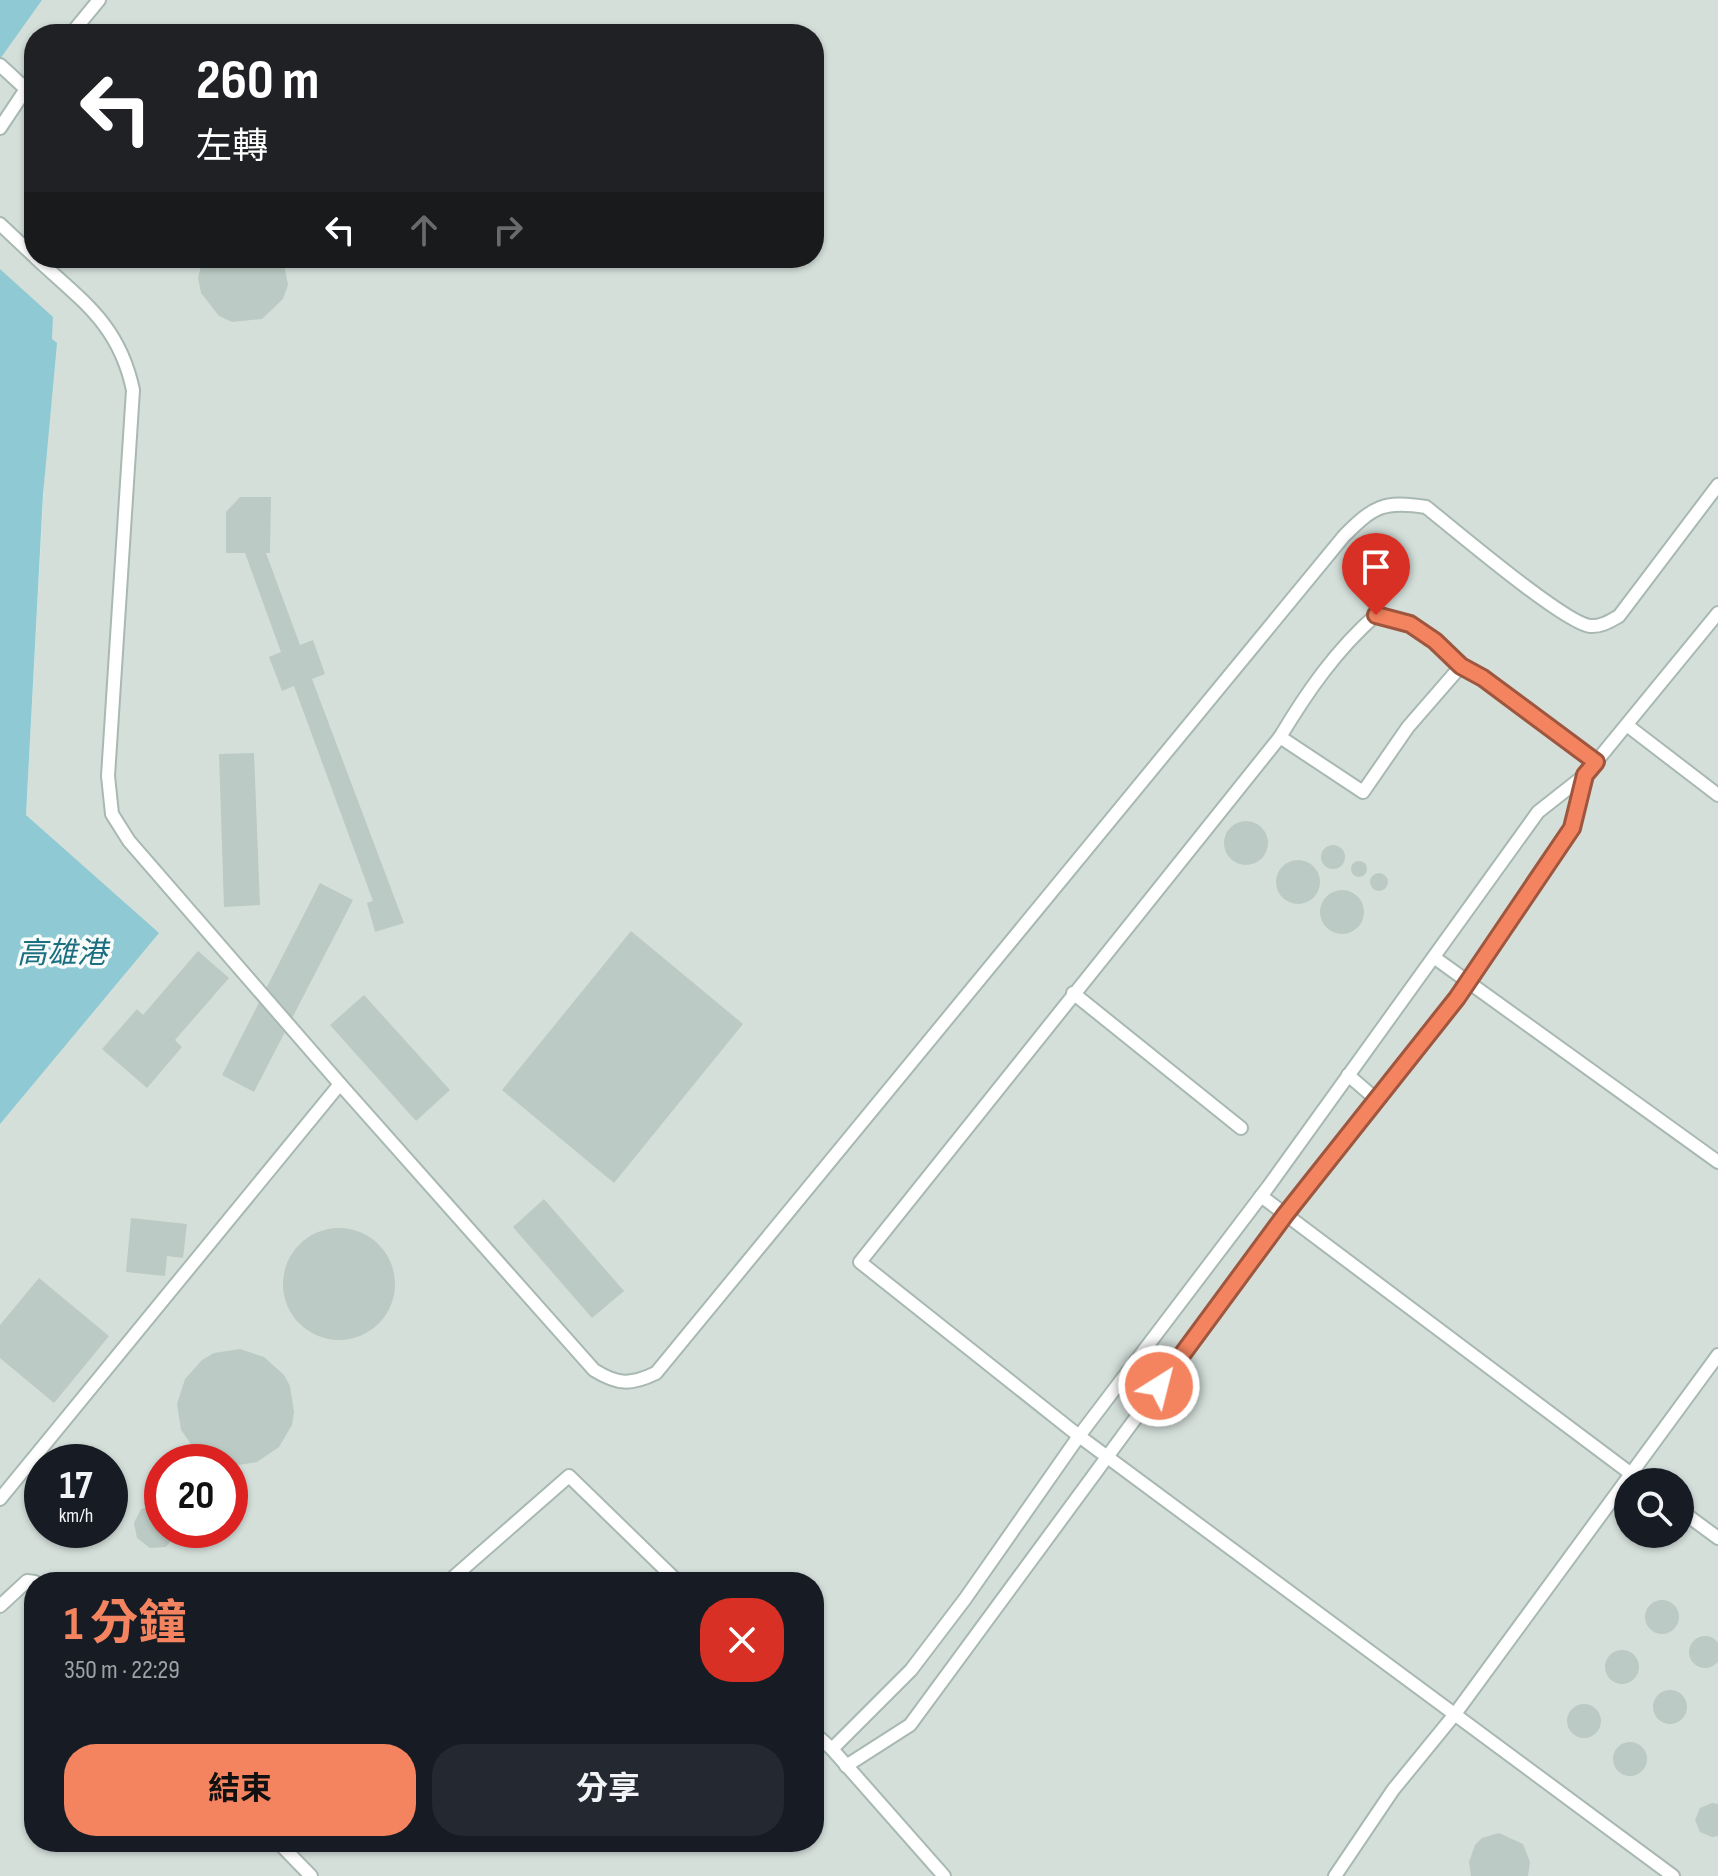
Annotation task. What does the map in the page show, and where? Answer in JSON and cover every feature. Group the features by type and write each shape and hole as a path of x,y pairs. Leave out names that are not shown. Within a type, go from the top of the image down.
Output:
{"lane":[{"path":"79,24 99,0"},
{"path":"4,68 24,80"},
{"path":"0,128 24,93"},
{"path":"0,224 24,247"},
{"path":"47,268 104,322 118,341 133,390 108,776 112,814 129,841 340,1084 594,1370 616,1383 637,1382 656,1373 1324,561 1371,509 1398,502 1426,507 1560,611 1589,626 1606,624 1619,616 1718,485"},
{"path":"832,1749 911,1670 1079,1436 1261,1196 1435,958 1538,812 1585,775 1718,613"},
{"path":"1596,762 1483,678 1461,666 1435,641 1410,624 1376,615 1312,684 1280,737 860,1262 1108,1459 1673,1876"},
{"path":"1280,737 1363,792 1408,727 1461,666"},
{"path":"1628,726 1718,795"},
{"path":"846,1766 910,1725 1285,1215 1468,980 1572,828 1585,775"},
{"path":"1435,958 1718,1162"},
{"path":"1073,993 1241,1128"},
{"path":"1348,1075 1377,1100"},
{"path":"0,1499 340,1084"},
{"path":"1261,1196 1623,1468"},
{"path":"1634,1468 1718,1355"},
{"path":"459,1572 569,1476 668,1572"},
{"path":"1335,1876 1393,1790 1455,1714 1614,1495"},
{"path":"1694,1520 1718,1538"},
{"path":"0,1606 24,1584"},
{"path":"824,1742 944,1876"},
{"path":"288,1852 311,1876"}],"shaded area":[{"path":"0,0 1718,0 1718,1876 0,1876 0,1122 158,933 26,815 53,318 0,269"}],"water":[{"path":"0,0 42,0 24,24 0,59"},
{"name":"高雄港","path":"0,269 53,317 52,339 57,343 43,495 26,815 159,933 0,1124"}],"building":[{"path":"200,268 285,268 288,285 283,299 262,319 232,322 219,316 201,293 198,278"},
{"path":"240,497 271,497 270,553 266,553 300,645 313,640 325,674 312,679 404,923 375,932 367,903 373,901 294,686 282,691 269,657 281,652 245,553 226,553 226,512"},
{"path":"254,753 260,905 224,907 219,754"},
{"path":"1246,821 1262,827 1268,843 1262,859 1246,865 1230,859 1224,843 1230,827"},
{"path":"1333,845 1342,848 1345,857 1342,866 1333,869 1324,866 1321,857 1324,848"},
{"path":"1298,860 1314,866 1320,882 1314,898 1298,904 1282,898 1276,882 1282,866"},
{"path":"1356,861 1362,861 1367,869 1365,875 1356,877 1351,872 1351,866"},
{"path":"1379,873 1388,882 1379,891 1370,882"},
{"path":"320,883 353,900 254,1092 222,1075"},
{"path":"1342,890 1357,897 1364,912 1357,927 1342,934 1327,927 1320,912 1327,897"},
{"path":"631,931 743,1024 614,1183 502,1090"},
{"path":"198,951 229,978 175,1040 182,1047 147,1088 102,1049 137,1009 143,1015"},
{"path":"364,995 450,1090 416,1121 330,1025"},
{"path":"544,1199 624,1291 592,1318 513,1227"},
{"path":"131,1218 187,1224 183,1258 167,1256 165,1276 126,1272"},
{"path":"339,1228 361,1232 379,1244 391,1262 395,1284 391,1306 379,1324 361,1336 339,1340 317,1336 299,1324 287,1306 283,1284 287,1262 299,1244 317,1232"},
{"path":"39,1278 109,1336 54,1403 0,1358 0,1325"},
{"path":"240,1349 264,1357 284,1375 290,1386 294,1412 292,1425 279,1447 257,1462 248,1463 248,1444 191,1444 181,1430 177,1404 185,1379 202,1360 214,1353"},
{"path":"144,1508 144,1543 137,1538 134,1523"},
{"path":"1662,1600 1674,1605 1679,1617 1674,1629 1662,1634 1650,1629 1645,1617 1650,1605"},
{"path":"1705,1636 1716,1641 1719,1659 1716,1663 1705,1668 1694,1663 1689,1652 1694,1641"},
{"path":"1622,1650 1634,1655 1639,1667 1634,1679 1622,1684 1610,1679 1605,1667 1610,1655"},
{"path":"1670,1690 1682,1695 1687,1707 1682,1719 1670,1724 1658,1719 1653,1707 1658,1695"},
{"path":"1584,1704 1596,1709 1601,1721 1596,1733 1584,1738 1572,1733 1567,1721 1572,1709"},
{"path":"1630,1742 1642,1747 1647,1759 1642,1771 1630,1776 1618,1771 1613,1759 1618,1747"},
{"path":"1718,1804 1718,1836 1712,1837 1700,1832 1695,1820 1700,1808"},
{"path":"1499,1833 1523,1844 1530,1862 1528,1876 1471,1876 1469,1862 1475,1845 1482,1838"}],"route":[{"path":"1159,1386 1285,1215 1457,998 1572,828 1585,775 1596,762 1483,678 1461,666 1435,641 1410,624 1386,615 1376,615"}]}
